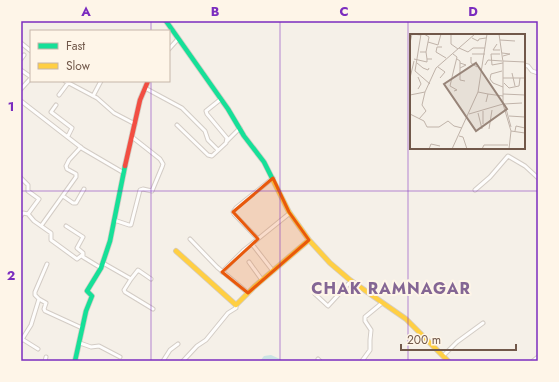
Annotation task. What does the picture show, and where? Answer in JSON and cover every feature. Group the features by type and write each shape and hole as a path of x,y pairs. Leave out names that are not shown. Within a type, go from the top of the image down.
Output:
{"street":[{"path":"166,21 264,162 290,213 309,240 330,263 351,281 406,319 448,361"},
{"path":"170,48 178,39"},
{"path":"21,43 30,50"},
{"path":"21,59 24,55"},
{"path":"525,65 528,66 532,71 538,73"},
{"path":"21,70 30,76"},
{"path":"21,89 30,78"},
{"path":"59,95 66,82 93,96 114,113 135,124"},
{"path":"93,96 100,82"},
{"path":"75,361 86,309 92,298 87,291 101,268 110,241 140,100 148,82"},
{"path":"145,88 182,108 205,131 208,140 218,150"},
{"path":"220,99 207,110 206,113 226,136 227,140"},
{"path":"21,101 102,161 124,173"},
{"path":"56,105 51,112 72,128 68,136"},
{"path":"177,125 208,155 212,156 240,128"},
{"path":"114,220 129,225 131,224 140,190 143,189 152,191 163,164 160,159 132,137"},
{"path":"41,226 76,176 66,168 66,164 82,147"},
{"path":"475,190 490,177 508,156 525,166 538,178"},
{"path":"21,178 28,186 27,190 39,199 28,214"},
{"path":"258,239 233,212 273,178"},
{"path":"62,196 73,203 76,203 84,189"},
{"path":"21,216 23,213 28,214 41,226 51,232 51,240 75,258 78,259 82,255"},
{"path":"222,272 252,244 290,213"},
{"path":"66,226 83,237 77,248 83,253 82,255 84,258 101,268"},
{"path":"190,239 222,272 248,293"},
{"path":"183,361 197,346 204,342 228,313 236,308 236,305 248,293 309,240"},
{"path":"252,244 273,271"},
{"path":"176,251 236,305"},
{"path":"250,262 262,280"},
{"path":"103,263 131,279"},
{"path":"48,264 35,295 39,299 46,302 44,308 45,311 82,328"},
{"path":"151,279 138,270 124,292 153,309"},
{"path":"315,294 328,306 351,281"},
{"path":"38,349 22,340 31,325 39,299"},
{"path":"362,361 370,349 371,330 365,321 365,317 382,303"},
{"path":"443,356 457,342 483,324"},
{"path":"80,343 91,346 99,346 120,357"},
{"path":"163,361 170,350 178,344"},
{"path":"45,361 46,357"},
{"path":"533,361 538,357"}],"highlighted area":[{"path":"273,178 289,212 309,240 248,293 222,272 258,239 233,212"}],"water":[{"path":"271,355 280,359 281,361 260,361 264,356"}],"traffic: fast":[{"path":"166,21 228,109 244,136 264,162 273,180"},
{"path":"75,361 86,311 92,296 87,291 101,268 110,241 125,166"}],"traffic: slow":[{"path":"273,180 289,212 309,240 330,263 350,280 406,319 448,361"},
{"path":"176,251 236,305 254,287 309,240"}],"traffic: jam":[{"path":"125,166 140,100 148,82"}],"district":[{"name":"CHAK RAMNAGAR","path":"391,288"}]}
